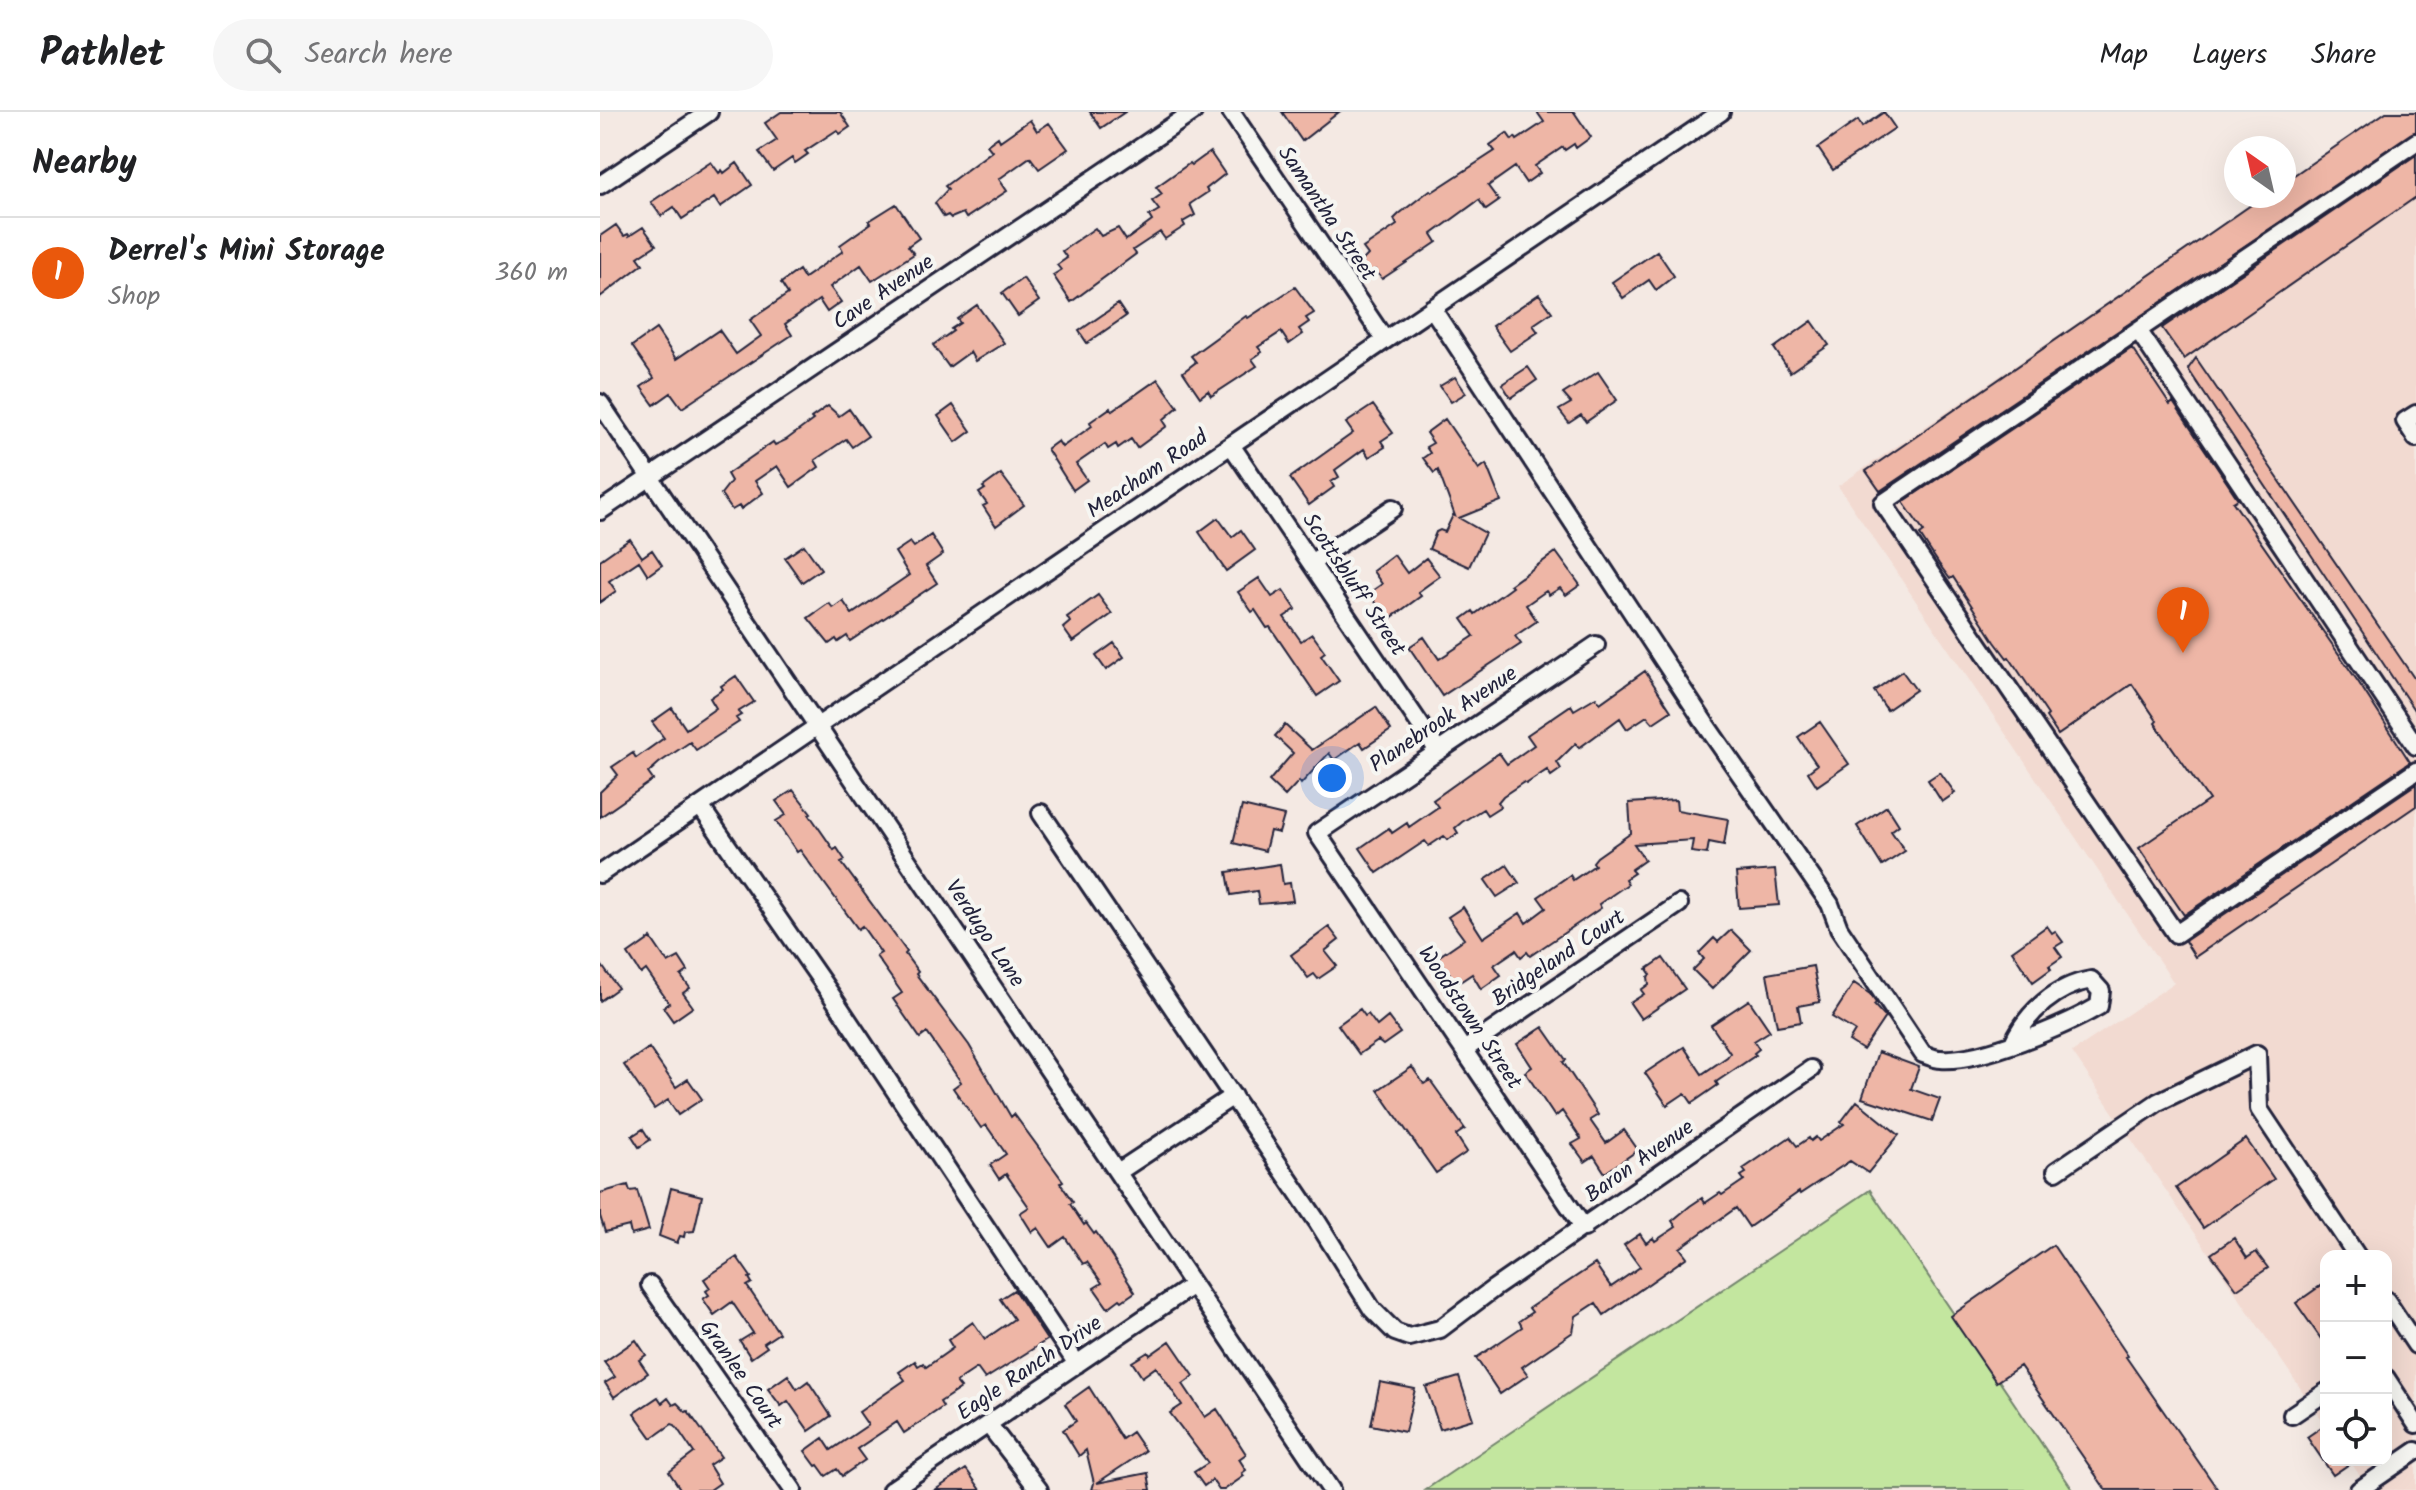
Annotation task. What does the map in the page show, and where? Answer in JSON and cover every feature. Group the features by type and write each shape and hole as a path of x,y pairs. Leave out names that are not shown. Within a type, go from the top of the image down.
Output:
{"street":[{"path":"600,185 709,112"},
{"name":"Cave Avenue","path":"600,511 1193,112"},
{"name":"Samantha Street","path":"1231,112 1385,340"},
{"name":"Meacham Road","path":"600,874 1721,112"},
{"path":"2416,142 1883,503 2176,934 2416,771"},
{"path":"1432,308 1706,725 1830,904 1839,928 1923,1054 1941,1059 1974,1056 2013,1043 2075,1020 2099,1006 2101,991 2091,980 2076,982 2040,1004 2022,1023 2013,1043"},
{"path":"2138,330 2416,746"},
{"name":"Verdugo Lane","path":"600,403 1331,1490"},
{"path":"2416,414 2405,421 2416,438"},
{"name":"Scottsbluff Street","path":"1231,445 1438,751"},
{"path":"1311,563 1393,508"},
{"name":"Planebrook Avenue","path":"1317,833 1596,645"},
{"path":"700,806 832,996 1077,1364"},
{"path":"1041,813 1233,1096 1118,1172"},
{"name":"Woodstown Street","path":"1317,833 1584,1228"},
{"name":"Bridgeland Court","path":"1464,1050 1679,904"},
{"path":"2056,1171 2158,1102 2257,1054 2259,1109 2353,1250"},
{"name":"Baron Avenue","path":"1233,1096 1372,1309 1395,1332 1409,1337 1440,1329 1811,1069"},
{"name":"Granlee Court","path":"650,1285 793,1490"},
{"name":"Eagle Ranch Drive","path":"891,1490 1193,1285"},
{"path":"2392,1309 2416,1345"},
{"path":"2392,1387 2416,1424"},
{"path":"2292,1415 2323,1394"},
{"path":"988,1424 1039,1490"},
{"path":"2359,1490 2416,1451"}],"shaded area":[{"path":"2416,112 2416,1490 2370,1490 2353,1466 2392,1466 2392,1250 2320,1250 2320,1417 2072,1052 2174,983 1838,486 2246,208 2296,208 2296,188"}],"green space":[{"path":"1870,1190 2073,1490 1425,1490"}],"building":[{"path":"781,112 840,112 850,127 840,134 837,130 805,151 808,154 795,163 792,158 773,171 759,152 777,140 765,123"},
{"path":"1090,112 1125,112 1101,128"},
{"path":"1282,112 1339,112 1302,141"},
{"path":"1537,112 1574,112 1591,137 1576,148 1574,144 1565,150 1563,147 1535,166 1540,173 1526,183 1515,167 1488,186 1499,201 1486,210 1479,200 1432,234 1437,242 1418,255 1382,279 1375,270 1370,274 1361,262 1368,255 1363,248 1397,225 1394,219 1430,190 1432,192 1495,151 1490,145 1507,133 1512,140 1515,137 1517,140 1544,122"},
{"path":"1884,112 1895,128 1833,170 1818,148 1858,120 1862,127"},
{"path":"2386,112 2416,112 2416,131 1880,491 1866,471 2247,208 2296,208 2296,174"},
{"path":"1030,120 1037,131 1049,123 1068,149 1039,169 1030,157 999,179 1007,191 966,218 963,213 951,218 948,215 944,217 935,203 948,189 945,186 992,151 987,145 998,137 1000,141"},
{"path":"1210,152 1225,174 1206,189 1208,192 1190,204 1195,215 1183,222 1185,226 1165,239 1160,232 1133,250 1136,254 1071,302 1053,275 1061,270 1057,265 1067,258 1062,251 1095,228 1101,236 1118,228 1126,240 1152,221 1149,216 1159,210 1152,201 1162,194 1156,187"},
{"path":"2416,155 2416,197 2184,359 2162,328"},
{"path":"711,162 719,173 722,170 724,173 737,163 752,185 720,207 714,198 682,219 674,207 661,216 651,202"},
{"path":"896,204 919,238 908,246 914,254 872,281 861,265 830,287 841,302 827,312 819,300 785,324 792,335 682,408 671,393 654,405 641,387 654,378 632,346 656,329 676,359 719,330 736,354 761,336 750,320 788,294 781,283 799,270 804,278 843,251 840,245 871,223 869,221"},
{"path":"616,225 624,236 643,227 656,245 638,257 643,264 600,297 600,236"},
{"path":"1657,251 1674,276 1656,290 1649,280 1623,298 1612,282"},
{"path":"1023,278 1039,301 1018,316 1002,293"},
{"path":"1295,287 1314,313 1306,318 1309,322 1299,329 1303,334 1289,344 1281,332 1258,347 1262,352 1252,359 1257,366 1211,396 1208,391 1200,397 1183,372 1196,362 1191,356 1246,316 1248,318"},
{"path":"1539,294 1552,312 1533,325 1538,332 1510,351 1492,326"},
{"path":"1118,304 1126,316 1087,343 1079,331"},
{"path":"977,305 1004,343 975,361 970,352 949,367 933,345 953,331 951,329 960,323 957,319"},
{"path":"1812,321 1829,345 1790,372 1774,348"},
{"path":"2132,348 2170,405 2173,402 2238,499 2233,502 2410,762 2184,915 2139,848 2209,800 2155,723 2157,721 2132,684 2058,735 2009,657 1995,642 1953,577 1950,579 1939,564 1920,535 1924,532 1903,502"},
{"path":"2196,358 2416,681 2416,713 2188,369"},
{"path":"1528,367 1537,380 1511,398 1502,384"},
{"path":"1598,372 1617,400 1586,422 1581,415 1569,423 1559,410 1571,403 1563,394"},
{"path":"1455,377 1466,393 1451,402 1440,386"},
{"path":"1158,379 1178,407 1163,420 1167,426 1137,448 1131,439 1118,448 1116,444 1108,449 1105,444 1076,464 1087,480 1073,490 1047,449 1058,441 1062,447 1092,426 1090,422 1110,408 1112,411"},
{"path":"953,405 971,431 956,442 938,416"},
{"path":"1373,405 1393,433 1381,441 1385,447 1369,457 1364,449 1335,470 1339,477 1331,482 1334,487 1309,505 1290,478 1353,433 1346,423"},
{"path":"828,406 839,416 849,409 868,436 852,447 846,439 815,460 819,467 791,487 777,466 755,481 763,493 741,509 739,506 732,510 721,494 731,481 727,474 773,442 775,445 786,440"},
{"path":"1445,419 1479,469 1486,464 1501,501 1459,518 1485,533 1469,567 1429,549 1436,532 1445,532 1455,516 1438,470 1434,473 1423,458 1430,453 1426,447 1433,443 1426,433"},
{"path":"1001,474 1024,505 996,526 979,493"},
{"path":"1218,518 1232,537 1241,530 1255,550 1226,571 1199,532"},
{"path":"931,535 943,554 926,566 937,583 850,641 847,636 829,644 808,618 829,603 833,608 843,601 852,614 909,575 895,552 910,542 914,547"},
{"path":"630,539 642,557 652,550 662,565 648,575 639,561 609,581 616,591 600,602 600,560"},
{"path":"804,545 821,569 802,582 785,558"},
{"path":"1556,552 1580,585 1566,595 1560,588 1549,595 1546,591 1526,605 1537,621 1515,636 1521,644 1442,696 1409,647 1424,637 1439,659 1474,636 1462,619 1473,611 1475,614"},
{"path":"1394,555 1407,573 1426,558 1440,576 1418,592 1421,596 1388,620 1369,593 1382,584 1373,571"},
{"path":"1259,578 1272,597 1283,590 1296,609 1284,617 1301,641 1312,634 1325,652 1321,655 1339,681 1317,696 1270,627 1267,628 1255,610 1252,612 1238,592"},
{"path":"1098,595 1112,614 1073,642 1063,628 1070,622 1067,617"},
{"path":"1114,643 1124,657 1106,670 1096,656"},
{"path":"1645,671 1671,711 1653,723 1647,716 1627,729 1620,718 1579,748 1576,743 1557,762 1561,769 1551,776 1547,770 1526,784 1524,782 1503,796 1498,802 1501,806 1487,815 1483,809 1462,822 1455,828 1458,833 1448,840 1444,836 1429,846 1425,841 1377,873 1360,848 1389,828 1392,833 1407,823 1409,827 1438,807 1433,800 1499,753 1507,764 1534,745 1527,735 1571,705 1574,710 1596,697 1600,703"},
{"path":"1902,671 1916,690 1887,710 1874,691"},
{"path":"736,676 754,702 738,712 741,715 736,718 739,722 696,750 690,742 659,763 648,773 653,780 600,817 600,792 618,775 612,767 633,753 636,758 664,738 652,722 672,708 686,729 716,708 710,698"},
{"path":"1376,707 1391,730 1364,748 1360,742 1334,760 1329,753 1301,784 1299,781 1285,796 1269,781 1293,753 1275,736 1285,725 1312,750"},
{"path":"1820,722 1849,764 1817,786 1808,772 1817,765 1798,737"},
{"path":"1940,772 1955,793 1942,802 1928,780"},
{"path":"2416,784 2416,806 2195,957 2185,941"},
{"path":"793,790 834,850 837,848 845,860 841,862 907,952 905,954 918,972 916,974 969,1045 1011,1117 1014,1114 1063,1181 1060,1183 1073,1202 1070,1204 1084,1225 1086,1223 1094,1234 1096,1232 1135,1292 1122,1301 1120,1299 1108,1308 1094,1288 1102,1283 1087,1262 1083,1264 1065,1237 1051,1247 1038,1228 1032,1232 1020,1213 1029,1207 1006,1174 999,1179 990,1165 1006,1154 986,1125 981,1128 953,1088 961,1082 927,1033 920,1038 893,999 902,993 876,956 881,953 862,926 858,929 776,821 786,815 776,801"},
{"path":"1676,800 1677,810 1728,819 1724,845 1709,842 1707,854 1691,852 1693,840 1634,844 1645,860 1631,870 1634,873 1625,879 1628,884 1599,904 1601,908 1530,956 1527,952 1521,957 1516,950 1494,965 1501,975 1481,989 1472,974 1457,984 1438,957 1464,939 1448,917 1463,907 1483,938 1520,913 1526,923 1546,908 1538,897 1570,875 1573,880 1595,865 1593,862 1597,857 1631,833 1629,803"},
{"path":"1242,806 1284,816 1279,833 1270,831 1265,851 1233,843"},
{"path":"1887,806 1899,825 1891,831 1905,851 1882,866 1857,826"},
{"path":"1280,864 1283,884 1290,883 1293,901 1259,904 1257,891 1231,895 1227,872"},
{"path":"1507,865 1519,883 1497,897 1485,880"},
{"path":"1775,870 1779,905 1739,908 1736,873"},
{"path":"2047,926 2063,942 2055,947 2062,957 2033,982 2012,951"},
{"path":"1329,927 1339,940 1325,951 1337,966 1318,979 1314,974 1308,978 1291,955"},
{"path":"1731,930 1751,950 1712,989 1693,970 1704,959 1699,953 1714,938 1718,942"},
{"path":"651,938 668,963 679,957 688,971 681,976 690,988 683,993 693,1007 673,1021 663,1007 669,1003 646,970 641,974 628,954"},
{"path":"1663,958 1685,989 1641,1019 1630,1003 1644,994 1641,990 1649,984 1648,977 1651,975 1647,969"},
{"path":"600,963 618,988 600,1001"},
{"path":"1813,966 1820,1002 1798,1006 1801,1022 1777,1026 1767,974"},
{"path":"1854,983 1870,994 1876,1003 1874,1005 1885,1017 1863,1050 1849,1041 1855,1031 1832,1017"},
{"path":"1749,1000 1770,1031 1754,1041 1759,1049 1754,1053 1756,1055 1692,1103 1685,1093 1667,1105 1645,1073 1684,1047 1702,1074 1727,1057 1730,1053 1711,1025"},
{"path":"1360,1009 1377,1026 1388,1017 1400,1033 1383,1045 1378,1041 1359,1054 1338,1025"},
{"path":"1543,1027 1598,1115 1590,1120 1606,1143 1624,1130 1638,1150 1605,1173 1594,1156 1585,1162 1572,1144 1581,1139 1562,1111 1555,1117 1525,1072 1532,1067 1517,1044"},
{"path":"649,1048 676,1087 688,1079 702,1099 678,1115 668,1100 654,1109 624,1065"},
{"path":"1878,1052 1919,1067 1911,1089 1940,1099 1932,1121 1862,1098"},
{"path":"1412,1067 1424,1084 1430,1080 1465,1129 1456,1135 1467,1152 1436,1173 1378,1090"},
{"path":"1857,1101 1899,1135 1868,1173 1850,1161 1749,1227 1736,1208 1680,1248 1687,1257 1604,1315 1596,1303 1576,1316 1573,1332 1522,1367 1528,1375 1500,1394 1476,1358 1522,1327 1519,1321 1532,1312 1529,1308 1595,1264 1611,1287 1640,1267 1624,1245 1640,1234 1646,1243 1653,1238 1655,1241 1676,1227 1672,1221 1690,1206 1702,1198 1705,1203 1720,1193 1722,1195 1744,1180 1741,1176 1746,1173 1743,1169 1790,1137 1797,1146 1809,1138 1811,1141 1816,1137 1819,1141 1844,1124 1841,1122"},
{"path":"643,1129 650,1140 639,1147 632,1136"},
{"path":"2246,1139 2274,1179 2203,1228 2176,1188"},
{"path":"628,1185 630,1191 637,1190 649,1230 631,1235 629,1226 605,1232 600,1216 600,1193"},
{"path":"671,1188 702,1196 694,1231 685,1232 677,1243 659,1236"},
{"path":"2234,1238 2247,1258 2256,1252 2268,1268 2237,1289 2211,1254"},
{"path":"2053,1245 2218,1490 2106,1490 2020,1366 1996,1382 1951,1316"},
{"path":"737,1257 751,1277 752,1283 747,1286 779,1333 764,1343 767,1347 751,1358 740,1341 753,1333 732,1302 714,1315 703,1299 709,1295 706,1291 710,1288 704,1279"},
{"path":"2320,1286 2320,1337 2296,1303"},
{"path":"1014,1290 1047,1340 985,1379 977,1368 956,1382 961,1388 940,1402 943,1407 904,1433 897,1422 857,1449 865,1460 842,1476 837,1469 826,1476 816,1466 805,1451 823,1438 831,1450 868,1425 859,1412 905,1380 899,1372 915,1361 918,1366 923,1363 926,1367 953,1348 948,1340 973,1322 985,1339 1014,1319 1000,1299"},
{"path":"636,1340 646,1355 639,1360 648,1373 614,1397 605,1383 615,1377 604,1362"},
{"path":"1170,1341 1194,1376 1183,1384 1205,1417 1217,1409 1246,1454 1239,1459 1246,1470 1242,1473 1244,1476 1224,1490 1219,1490 1212,1480 1204,1486 1194,1472 1208,1463 1170,1413 1182,1405 1156,1367 1142,1377 1132,1362 1148,1352 1150,1355"},
{"path":"788,1375 797,1389 808,1381 831,1416 809,1431 788,1401 781,1406 768,1389"},
{"path":"1459,1377 1473,1419 1440,1429 1426,1387"},
{"path":"1380,1382 1415,1389 1405,1432 1371,1425"},
{"path":"1089,1387 1122,1439 1132,1432 1145,1451 1097,1483 1148,1473 1151,1490 1092,1490 1094,1483 1086,1450 1079,1456 1063,1430 1076,1421 1065,1404"},
{"path":"658,1397 662,1403 668,1398 673,1405 677,1403 688,1411 721,1457 709,1465 720,1483 710,1490 681,1490 669,1472 694,1453 675,1425 652,1438 634,1413"},
{"path":"2320,1428 2320,1456 2307,1437"},
{"path":"2327,1466 2346,1466 2333,1475"},
{"path":"966,1469 981,1490 935,1490"}],"place":[{"name":"Derrel's Mini Storage","path":"2183,653"}]}
